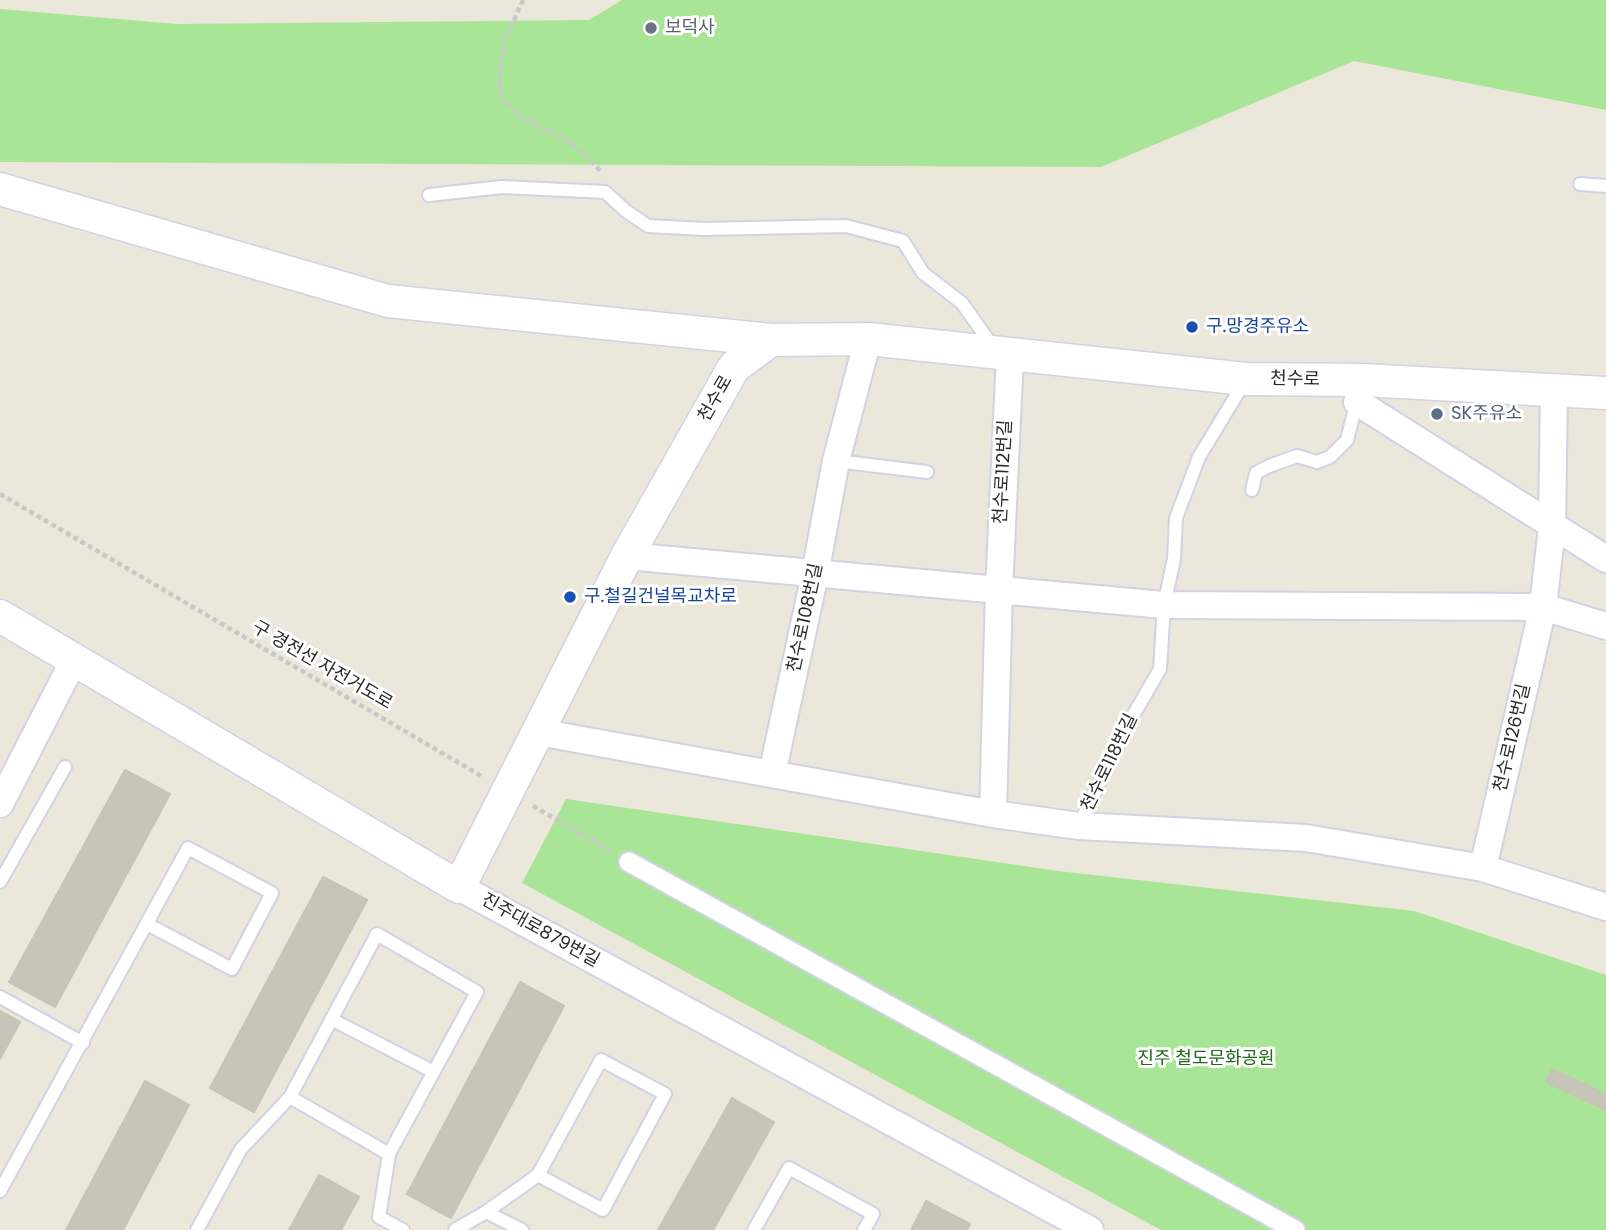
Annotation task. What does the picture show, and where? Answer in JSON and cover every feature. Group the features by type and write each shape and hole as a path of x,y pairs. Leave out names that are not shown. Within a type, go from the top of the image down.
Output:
{"street":[{"path":"0,189 388,302 771,340"},
{"name":"천수로","path":"459,887 626,556 734,367 771,340 867,339 1360,391 1555,390 1606,393"},
{"name":"천수로108번길","path":"772,774 816,574 836,461 867,339"},
{"name":"천수로112번길","path":"993,814 1004,354"},
{"name":"천수로126번길","path":"1483,869 1543,607 1552,527 1555,390"},
{"path":"1360,391 1552,527 1606,559"},
{"path":"626,556 1164,605 1543,607 1606,626"},
{"name":"진주대로879번길","path":"0,616 459,887 1090,1230"},
{"path":"0,804 74,660"},
{"path":"538,732 993,814 1079,826"},
{"name":"천수로118번길","path":"1079,826 1306,838 1483,869"},
{"path":"629,862 1295,1230"},
{"path":"1483,869 1606,907"}],"lane":[{"path":"1580,184 1606,186"},
{"path":"429,195 502,187 605,192 648,226 704,229 846,226 903,241 923,273 962,303 1004,354"},
{"name":"천수로118번길","path":"1079,826 1127,726 1160,669 1164,605 1174,559 1176,518 1199,457 1246,379"},
{"path":"1252,490 1256,473 1269,466 1297,456 1317,462 1330,457 1347,440 1360,391"},
{"path":"836,461 928,472"},
{"path":"0,881 65,767"},
{"path":"0,1191 188,848 272,893 232,969 147,924"},
{"path":"197,1230 242,1149 290,1097 377,934 477,992 389,1154 379,1217 403,1230"},
{"path":"0,997 83,1043"},
{"path":"331,1019 432,1071"},
{"path":"455,1230 486,1212 538,1175 601,1060 665,1094 603,1210 538,1175"},
{"path":"290,1097 389,1154"},
{"path":"754,1230 789,1168 873,1214 864,1230"},
{"path":"486,1212 522,1230"}],"path":[{"path":"523,0 504,42 499,78 502,98 522,118 560,136 585,154 606,177 605,192"},
{"name":"구 경전선 자전거도로","path":"0,494 629,862"}],"green space":[{"path":"622,0 1606,0 1606,110 1354,61 1101,167 0,162 0,9 177,24 589,20"},
{"name":"진주 철도문화공원","path":"566,799 1058,871 1414,911 1606,975 1606,1230 1161,1230 522,883"}],"building":[{"path":"125,770 170,794 55,1007 9,982"},
{"path":"323,877 367,900 254,1112 210,1088"},
{"path":"520,982 564,1006 451,1218 407,1194"},
{"path":"0,1011 20,1022 0,1059"},
{"path":"1552,1069 1606,1094 1606,1110 1546,1082"},
{"path":"145,1081 189,1105 123,1230 66,1230"},
{"path":"732,1098 774,1122 713,1230 658,1230"},
{"path":"319,1175 359,1197 341,1230 289,1230"},
{"path":"926,1201 970,1224 967,1230 911,1230"}],"place":[{"name":"보덕사","path":"651,28"},
{"name":"구.망경주유소","path":"1192,327"},
{"name":"SK주유소","path":"1437,414"},
{"name":"구.철길건널목교차로","path":"570,597"}]}
